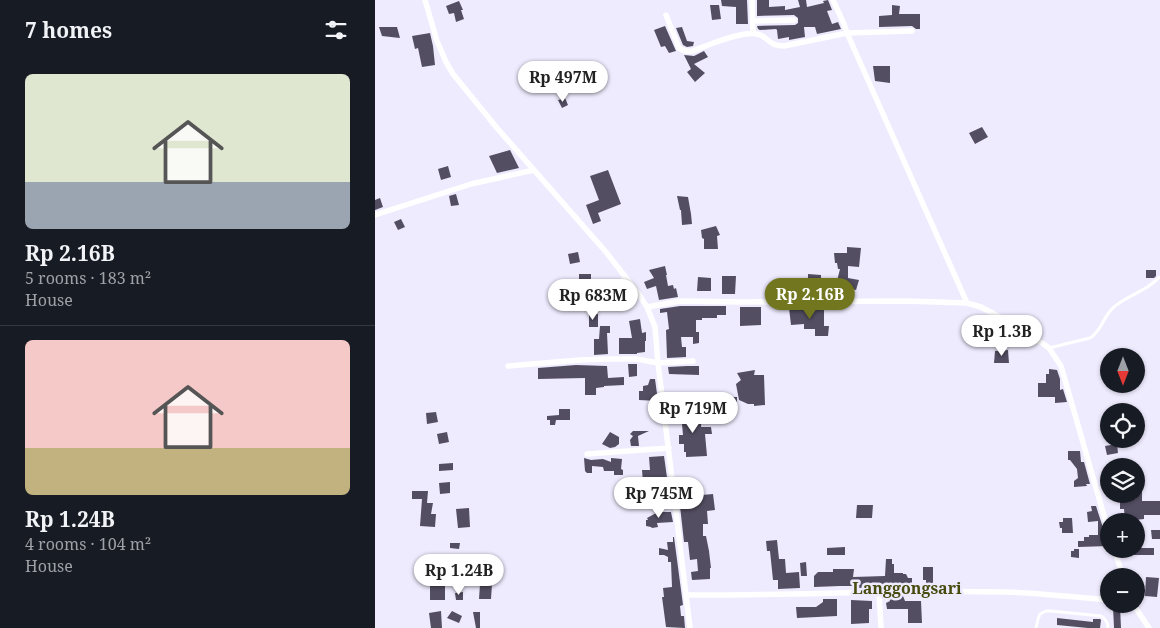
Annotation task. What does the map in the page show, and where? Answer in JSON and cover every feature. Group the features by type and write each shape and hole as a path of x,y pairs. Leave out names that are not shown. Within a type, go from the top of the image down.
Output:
{"street":[{"path":"425,0 437,41 453,74 491,122 606,252 647,307 655,327 690,628"},
{"path":"752,0 753,33"},
{"path":"833,0 967,303"},
{"path":"666,16 679,48 683,51 693,51 742,34 753,33 760,35 777,46 784,46 847,33 912,32"},
{"path":"753,21 794,20"},
{"path":"375,216 471,184 534,170"},
{"path":"647,307 680,301 906,301 967,303 981,307 1024,330 1049,348 1061,366 1103,513"},
{"path":"509,366 580,360 637,359 658,363 693,361"},
{"path":"587,454 669,448"},
{"path":"686,595 1005,592 1055,594 1100,599"},
{"path":"879,593 881,628"},
{"path":"1139,613 1149,628"}],"lane":[{"path":"593,282 620,281 625,277"},
{"path":"1049,348 1083,340 1095,334 1113,307 1160,277"},
{"path":"1036,628 1040,614 1046,611 1101,616 1107,621 1108,628"}],"building":[{"path":"721,0 747,0 748,24 736,24 736,7 722,6"},
{"path":"757,0 769,0 769,7 785,6 785,10 800,7 798,0 806,0 807,7 824,3 823,1 828,0 832,10 827,11 832,24 838,22 841,29 817,34 815,27 804,27 805,37 789,40 789,37 778,39 776,29 760,30 757,26 795,25 798,23 798,18 794,15 757,16"},
{"path":"459,1 464,19 456,22 454,13 449,14 446,6"},
{"path":"710,5 719,5 721,19 712,20"},
{"path":"892,5 900,6 899,14 920,14 920,29 912,26 879,27 879,16 892,15"},
{"path":"665,26 676,51 669,53 665,46 661,47 654,30"},
{"path":"379,27 397,27 400,38 382,36"},
{"path":"682,27 687,41 694,42 693,46 687,47 683,45 676,28"},
{"path":"430,33 435,65 422,67 418,48 415,49 412,36"},
{"path":"704,51 708,57 694,64 705,73 695,82 687,72 691,69 684,55 694,56"},
{"path":"873,66 890,66 890,83 875,81"},
{"path":"565,98 568,105 562,108 558,100"},
{"path":"982,127 988,137 975,144 969,133"},
{"path":"510,150 519,168 497,173 489,156"},
{"path":"448,166 451,177 441,180 438,169"},
{"path":"608,170 621,204 598,213 601,221 593,224 586,205 599,200 590,176"},
{"path":"456,194 459,205 451,206 449,196"},
{"path":"677,196 688,197 692,224 682,225 681,210"},
{"path":"380,198 383,207 375,210 375,200"},
{"path":"401,219 405,227 398,230 394,222"},
{"path":"716,226 720,235 717,236 718,249 704,249 704,239 702,238 701,230"},
{"path":"847,247 861,248 859,267 848,266 848,278 859,280 856,290 836,285 840,269 838,269 837,263 835,263 834,253 847,253"},
{"path":"578,252 580,262 570,264 568,254"},
{"path":"665,266 668,286 673,285 674,289 676,288 678,297 659,300 656,286 647,289 644,282 654,278 649,270"},
{"path":"1146,270 1156,270 1156,276 1154,278 1146,278"},
{"path":"579,274 591,274 591,290 630,290 634,296 634,301 625,302 625,307 607,306 607,301 591,301 591,308 579,308 579,302 568,303 568,288 579,288"},
{"path":"808,274 821,275 821,297 808,297"},
{"path":"722,276 736,276 735,294 722,294"},
{"path":"698,277 711,278 711,291 697,291"},
{"path":"680,306 726,306 726,315 696,320 696,332 699,332 699,343 693,344 693,337 681,337 682,347 686,347 686,357 667,358 666,330 669,329 667,312 660,313 660,309"},
{"path":"815,306 822,306 824,308 824,326 829,326 828,336 815,336 815,329 804,329 804,324 791,325 789,308 815,310"},
{"path":"740,307 761,307 761,325 740,326"},
{"path":"589,314 598,314 598,327 589,327"},
{"path":"640,319 642,333 646,332 645,352 619,354 619,338 632,338 629,321"},
{"path":"600,326 610,326 610,333 607,333 608,354 594,355 594,339 599,339"},
{"path":"1008,350 1009,363 994,363 995,351"},
{"path":"628,364 637,364 637,376 629,377"},
{"path":"576,365 607,366 608,378 624,377 624,385 596,388 596,395 585,395 585,378 538,379 538,368"},
{"path":"699,366 699,375 669,374 668,367"},
{"path":"1049,369 1057,370 1060,379 1060,390 1063,389 1067,402 1055,403 1055,397 1038,397 1038,383 1046,383 1046,374 1049,374"},
{"path":"755,370 754,375 764,375 765,405 754,406 754,404 748,404 739,400 736,384 741,380 737,373"},
{"path":"650,379 655,379 658,401 639,400 639,391 643,391 643,386 648,385"},
{"path":"730,397 737,397 737,408 730,408"},
{"path":"726,404 727,415 709,416 709,405"},
{"path":"559,409 570,409 570,420 556,420 555,425 550,425 550,420 547,420 547,416 559,415"},
{"path":"676,411 695,411 693,414 702,412 701,427 711,427 712,434 705,434 707,456 686,457 684,444 679,444 679,435 683,435 682,424 676,421"},
{"path":"436,412 438,422 427,424 426,413"},
{"path":"633,431 649,431 638,436 639,446 631,446 630,440 633,436 630,434"},
{"path":"447,432 449,442 439,444 437,434"},
{"path":"610,432 619,437 619,444 610,448 602,444"},
{"path":"1105,448 1117,448 1118,453 1107,455"},
{"path":"1068,451 1080,451 1081,462 1084,462 1090,484 1086,484 1087,486 1074,487 1074,481 1078,478 1077,469 1068,460"},
{"path":"664,456 669,492 667,493 668,495 658,496 658,494 655,494 655,491 650,491 650,480 643,482 642,470 650,470 649,457"},
{"path":"584,458 591,460 603,459 611,462 611,458 622,459 621,469 623,470 623,475 614,475 614,471 604,471 603,467 592,466 592,473 587,473 585,471"},
{"path":"453,463 453,470 439,471 439,464"},
{"path":"450,482 450,493 440,494 439,483"},
{"path":"412,491 428,491 427,503 433,503 431,514 436,514 435,527 420,526 422,499 412,499"},
{"path":"713,494 715,510 707,511 708,524 703,524 703,536 706,536 709,551 710,579 692,580 691,572 698,571 697,559 690,560 688,542 684,542 680,506 692,504 691,496"},
{"path":"1160,501 1160,515 1124,513 1124,509 1120,509 1120,503"},
{"path":"857,505 873,505 872,518 856,518"},
{"path":"1091,506 1096,506 1100,518 1100,546 1078,547 1078,541 1084,541 1084,537 1098,535 1098,521 1088,522 1087,512 1092,511"},
{"path":"469,508 470,527 458,528 456,509"},
{"path":"658,512 671,512 673,522 657,523 658,527 652,528 646,526 647,518"},
{"path":"1063,518 1072,518 1073,533 1062,533 1059,522 1063,522"},
{"path":"1151,530 1160,530 1160,539 1152,539"},
{"path":"673,537 683,605 680,606 681,616 684,616 685,628 666,627 662,597 664,597 663,588 672,587 671,562 668,562 668,557 659,555 659,548 668,550 667,542 673,542"},
{"path":"777,540 779,559 785,559 786,573 799,572 800,588 778,589 778,580 773,580 770,551 767,551 766,541"},
{"path":"450,543 460,543 459,549 450,548"},
{"path":"845,547 845,555 827,555 827,548"},
{"path":"1145,548 1154,548 1154,555 1145,555"},
{"path":"1074,549 1079,549 1079,558 1071,557 1071,551 1074,551"},
{"path":"886,559 892,559 894,573 903,573 908,578 912,578 912,585 903,585 903,587 855,588 855,586 814,587 814,576 818,572 833,572 833,569 854,569 853,577 885,576"},
{"path":"806,562 807,576 801,576 800,563"},
{"path":"430,563 445,563 445,600 430,600"},
{"path":"923,567 933,567 933,583 926,583 926,580 923,580"},
{"path":"1146,577 1159,578 1157,597 1145,596"},
{"path":"480,584 492,584 491,599 479,599"},
{"path":"463,592 463,600 456,600 455,593"},
{"path":"903,596 905,601 921,601 922,623 908,623 908,609 887,609 886,603 890,601 889,597"},
{"path":"823,599 837,599 837,616 797,618 796,607 816,607 823,602"},
{"path":"851,600 872,601 872,609 869,609 869,623 851,624"},
{"path":"441,611 442,628 431,628 429,613"},
{"path":"452,611 462,616 459,623 447,618"},
{"path":"473,612 480,612 480,628 476,628"},
{"path":"1113,613 1120,613 1121,628 1114,628"},
{"path":"1057,618 1093,622 1093,619 1100,619 1100,628 1057,625"}],"district":[{"name":"Langgongsari","path":"907,588"}]}
